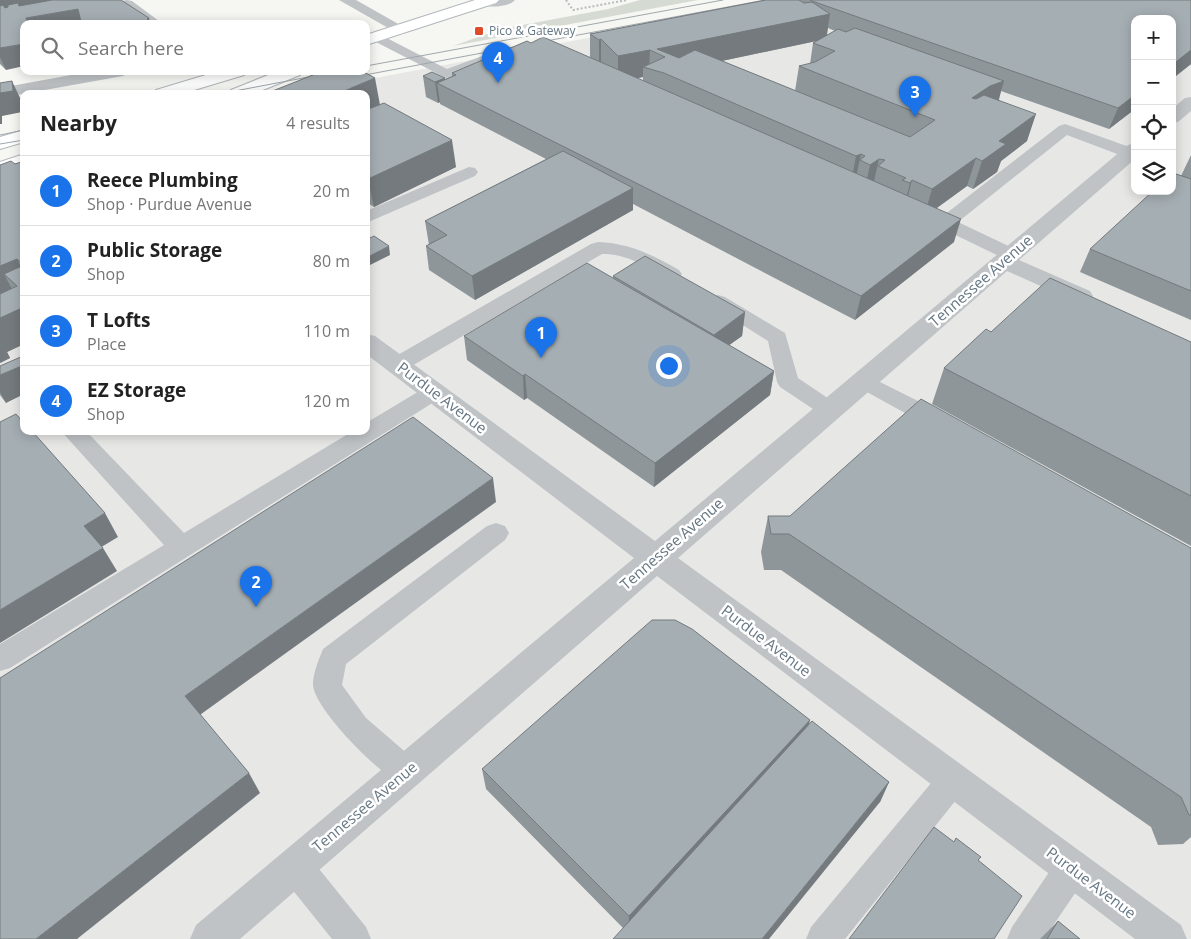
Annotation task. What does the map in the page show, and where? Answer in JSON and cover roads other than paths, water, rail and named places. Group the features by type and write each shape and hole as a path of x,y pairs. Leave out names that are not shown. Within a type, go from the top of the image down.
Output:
{"main road":[{"path":"372,39 487,1"},
{"path":"404,29 424,9"},
{"path":"175,90 225,75"},
{"path":"247,90 284,75"},
{"path":"0,144 20,137"},
{"path":"0,168 20,161"}],"street":[{"path":"487,1 507,0"},
{"path":"0,93 101,75"},
{"path":"1176,115 1191,102"},
{"name":"Tennessee Avenue","path":"210,939 1131,153"},
{"path":"1008,258 1101,304"},
{"name":"Purdue Avenue","path":"370,345 1167,939"}],"lane":[{"path":"346,0 404,29"},
{"path":"78,12 127,4 150,20"},
{"path":"372,39 446,74 485,59"},
{"path":"1008,258 945,223 1065,129 1131,150"},
{"path":"370,216 469,172"},
{"path":"397,365 598,248 615,247 639,253 778,338 788,382 830,410"},
{"path":"864,380 959,432"},
{"path":"370,431 434,392"},
{"path":"76,435 181,547"},
{"path":"0,659 364,435"},
{"path":"406,772 356,727 327,688 333,658 496,533"},
{"path":"823,939 953,780"},
{"path":"295,866 354,939"},
{"path":"1024,939 1072,868"}],"tram line":[{"path":"370,65 723,0"},
{"path":"370,74 765,0"},
{"path":"240,90 319,75"},
{"path":"354,77 365,75"},
{"path":"0,135 20,131"},
{"path":"0,144 20,141"}],"place":[{"name":"Pico & Gateway","path":"479,31"},
{"name":"EZ Storage","path":"498,83"},
{"name":"T Lofts","path":"915,117"},
{"name":"Reece Plumbing","path":"541,358"},
{"name":"Public Storage","path":"256,607"}]}
